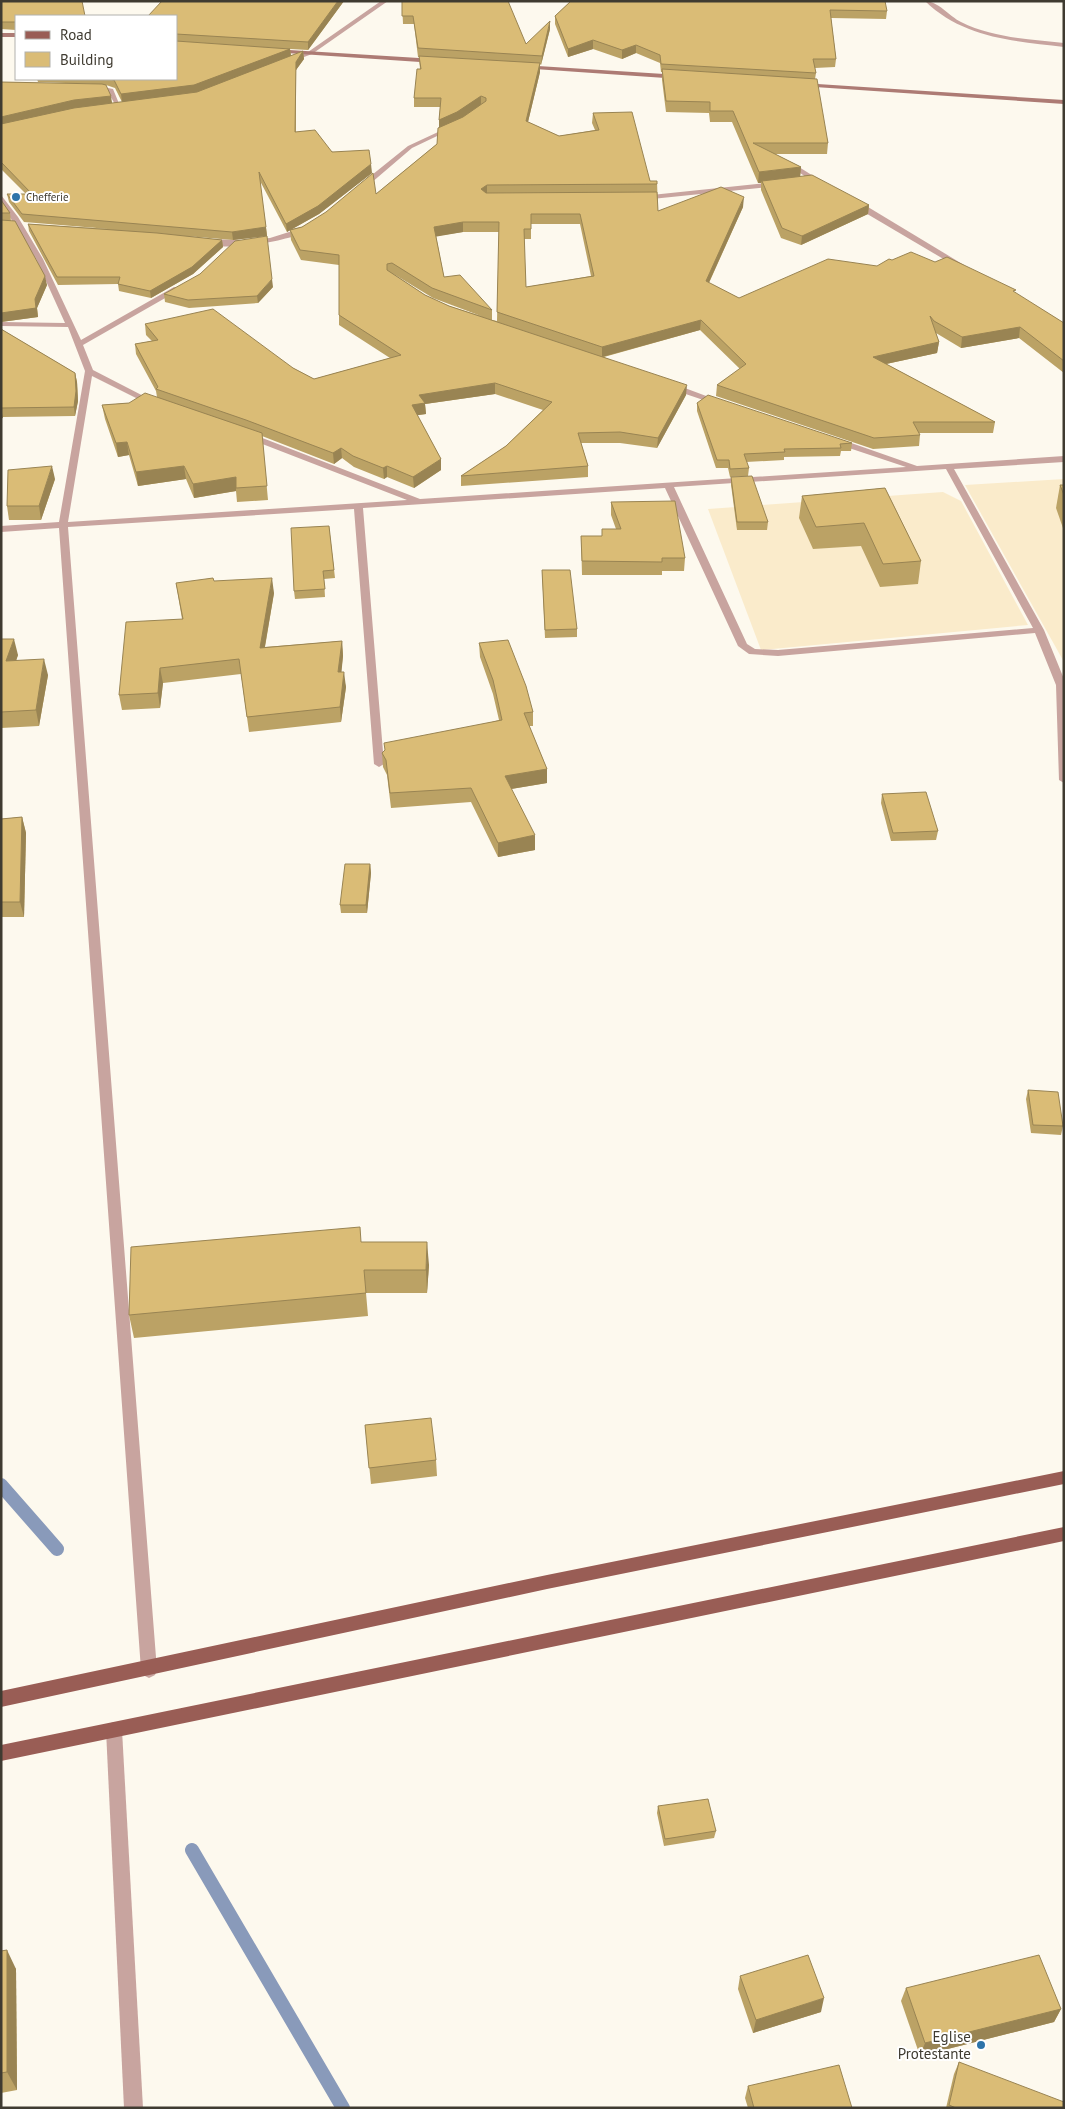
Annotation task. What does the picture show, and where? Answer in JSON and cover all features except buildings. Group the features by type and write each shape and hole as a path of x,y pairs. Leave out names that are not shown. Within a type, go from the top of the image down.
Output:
{"main road":[{"path":"1,1699 150,1670 374,1619 806,1528 1064,1477"},
{"path":"1,1753 1064,1534"}],"street":[{"path":"282,63 310,53 385,1"},
{"path":"928,1 960,24 978,31 1001,37 1064,45"},
{"path":"1,35 15,36"},
{"path":"262,50 439,62"},
{"path":"518,67 687,78"},
{"path":"796,85 1064,102"},
{"path":"88,87 111,90 118,105"},
{"path":"109,106 127,104"},
{"path":"352,194 410,147 460,124"},
{"path":"789,163 833,190"},
{"path":"806,181 816,180"},
{"path":"631,199 659,198 787,183"},
{"path":"1,196 22,225 79,344 89,371 63,525 150,1670"},
{"path":"850,200 970,270"},
{"path":"196,240 233,244 285,237 299,233 315,223"},
{"path":"8,225 31,226"},
{"path":"226,251 233,244"},
{"path":"79,344 189,283"},
{"path":"1,324 70,325"},
{"path":"89,371 142,400 161,406"},
{"path":"658,382 732,406"},
{"path":"234,431 420,502"},
{"path":"826,438 920,469"},
{"path":"1,529 358,507 1064,459"},
{"path":"949,467 1039,630 1062,686 1064,780"},
{"path":"669,486 743,646 754,652 778,653 1039,630"},
{"path":"358,507 379,764"},
{"path":"114,1730 134,2108"}],"shaded area":[{"path":"1064,479 1064,662 965,485"},
{"path":"943,492 961,501 1028,625 761,650 708,509"}],"waterway":[{"path":"1,1485 57,1549"},
{"path":"192,1850 343,2108"}],"place":[{"name":"Chefferie","path":"16,197"},
{"name":"Eglise Protestante","path":"981,2045"}]}
